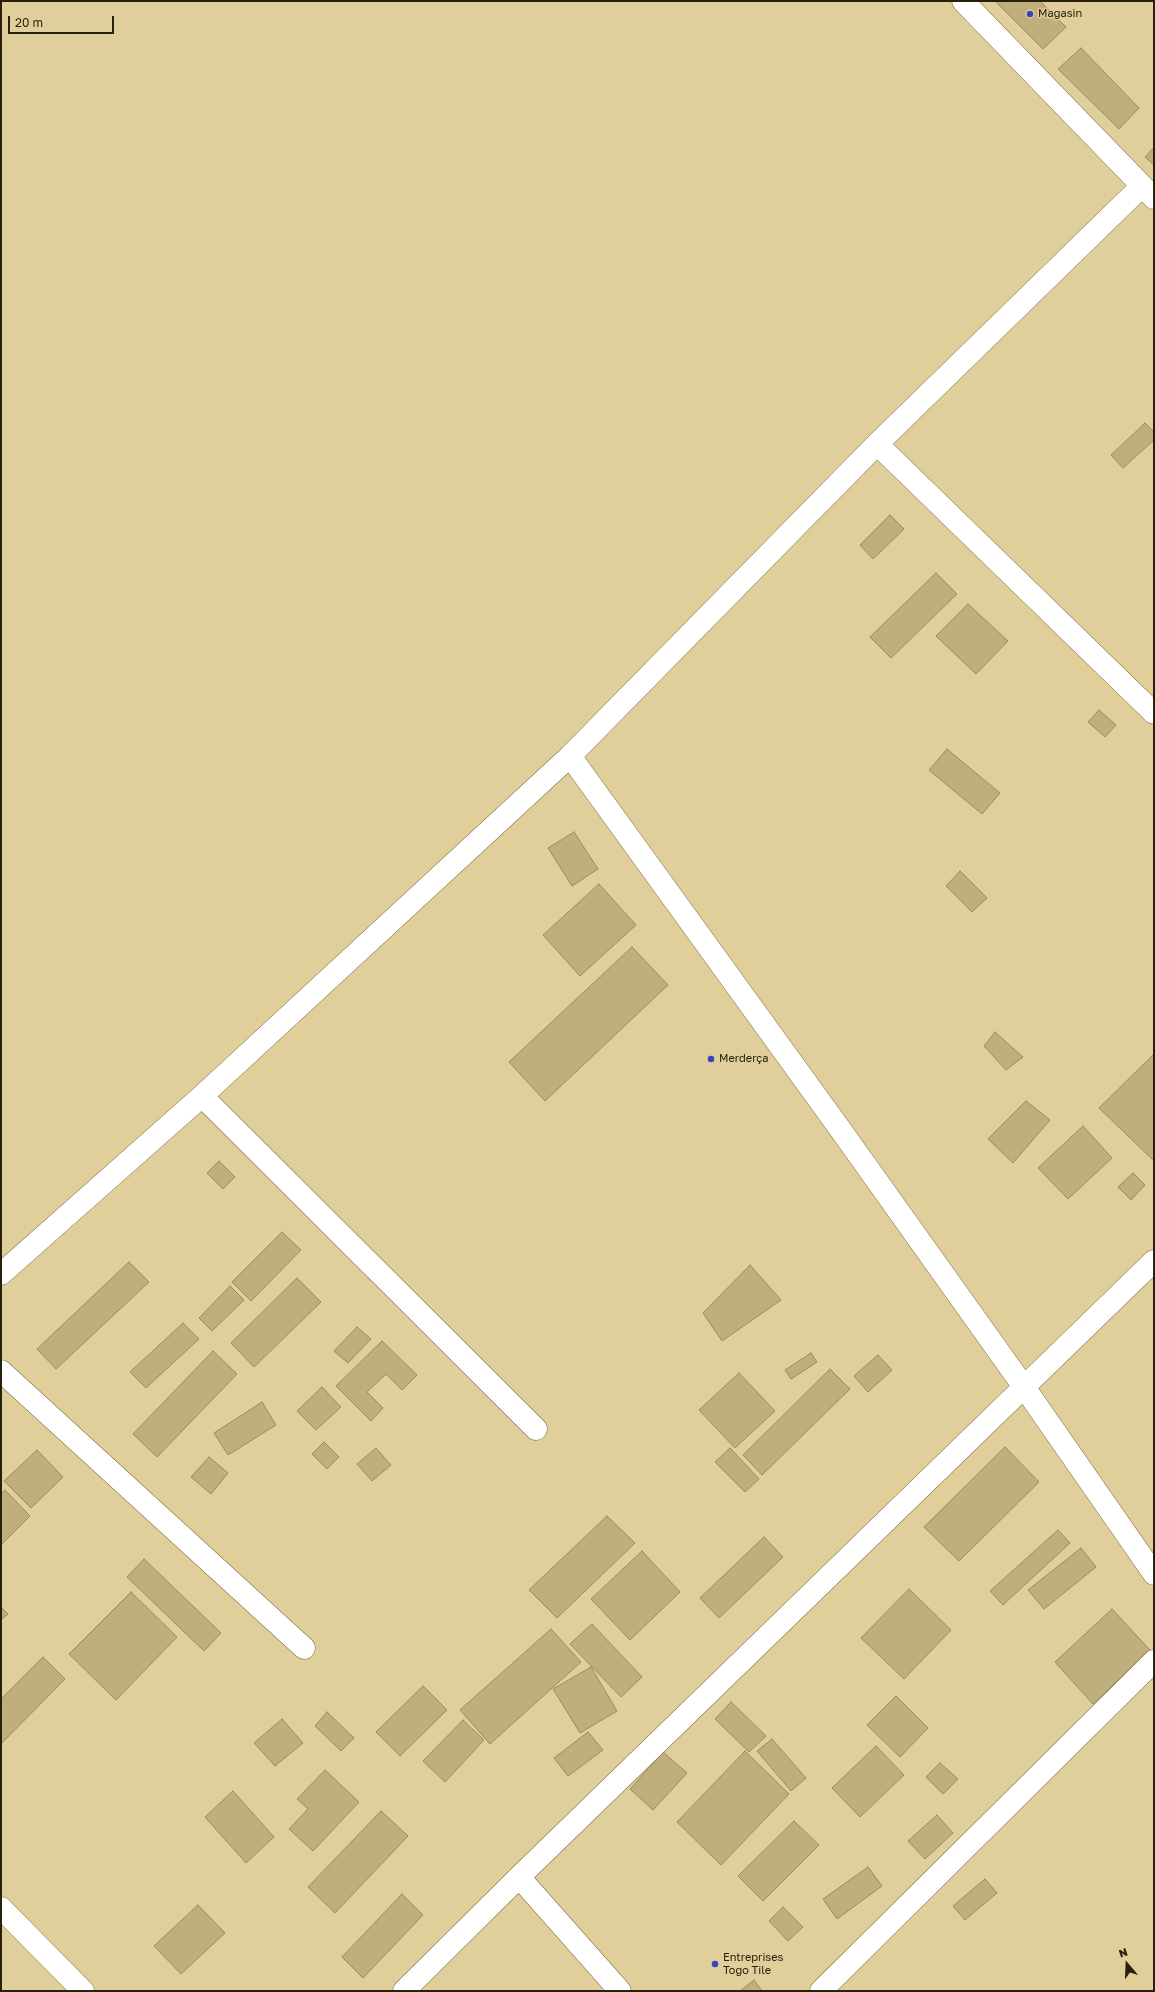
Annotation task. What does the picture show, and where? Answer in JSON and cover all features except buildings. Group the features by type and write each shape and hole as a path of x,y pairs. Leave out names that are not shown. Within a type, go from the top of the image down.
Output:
{"street":[{"path":"1,1274 202,1096 570,756 877,444 1148,192 963,1"},
{"path":"877,444 1154,713"},
{"path":"570,756 840,1129 1024,1387 1154,1574"},
{"path":"202,1096 536,1429"},
{"path":"404,1991 519,1877 1154,1261"},
{"path":"1,1371 304,1648"},
{"path":"821,1991 1154,1661"},
{"path":"519,1877 620,1991"},
{"path":"1,1908 83,1991"}],"place":[{"name":"Magasin","path":"1030,14"},
{"name":"Merderça","path":"711,1059"},
{"name":"Entreprises Togo Tile","path":"715,1964"}]}
